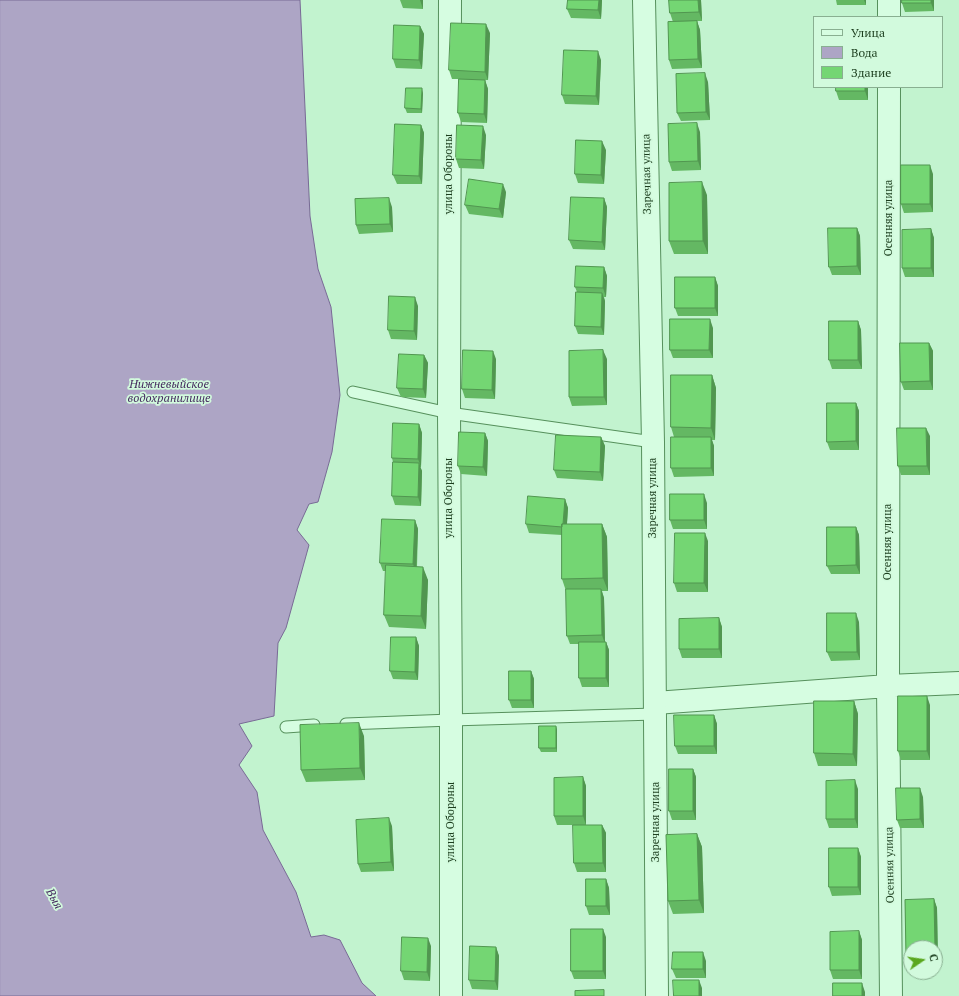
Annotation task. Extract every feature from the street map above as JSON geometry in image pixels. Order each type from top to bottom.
[{"type":"street","name":"улица Обороны","points":[[450,0],[448,413],[451,720],[451,996]]},
{"type":"street","name":"Заречная улица","points":[[644,0],[653,442],[657,996]]},
{"type":"street","points":[[889,0],[889,16]]},
{"type":"street","name":"Осенняя улица","points":[[889,88],[888,686],[891,996]]},
{"type":"street","points":[[655,708],[888,686],[959,683]]},
{"type":"lane","points":[[353,392],[448,413],[653,442]]},
{"type":"lane","points":[[286,727],[451,720],[655,708]]},
{"type":"water","name":"Нижневыйское водохранилище","points":[[0,0],[300,0],[310,216],[318,269],[331,307],[340,395],[332,452],[318,502],[309,504],[297,530],[309,545],[286,628],[278,643],[274,716],[239,724],[252,746],[239,765],[257,792],[263,830],[296,892],[311,937],[324,935],[340,940],[362,983],[376,996],[0,996]]},
{"type":"building","points":[[568,0],[599,0],[598,10],[567,9]]},
{"type":"building","points":[[669,0],[698,0],[699,12],[670,13]]},
{"type":"building","points":[[902,0],[931,0],[931,3],[902,3]]},
{"type":"building","points":[[697,21],[698,59],[669,60],[668,22]]},
{"type":"building","points":[[451,23],[486,24],[485,72],[449,70]]},
{"type":"building","points":[[394,25],[420,26],[419,60],[393,59]]},
{"type":"building","points":[[564,50],[598,51],[596,96],[562,95]]},
{"type":"building","points":[[705,73],[706,112],[677,113],[676,74]]},
{"type":"building","points":[[459,79],[485,80],[484,114],[458,113]]},
{"type":"building","points":[[406,88],[422,88],[421,109],[405,108]]},
{"type":"building","points":[[836,88],[865,88],[865,91],[836,91]]},
{"type":"building","points":[[697,123],[698,161],[669,162],[668,124]]},
{"type":"building","points":[[395,124],[421,125],[419,176],[393,175]]},
{"type":"building","points":[[457,125],[483,126],[481,160],[456,159]]},
{"type":"building","points":[[576,140],[602,141],[601,175],[575,174]]},
{"type":"building","points":[[901,165],[930,165],[930,204],[901,204]]},
{"type":"building","points":[[469,179],[503,184],[499,209],[465,205]]},
{"type":"building","points":[[702,182],[703,241],[669,241],[669,183]]},
{"type":"building","points":[[571,197],[604,198],[602,242],[569,240]]},
{"type":"building","points":[[389,198],[390,224],[356,225],[355,199]]},
{"type":"building","points":[[828,228],[857,228],[857,266],[829,267]]},
{"type":"building","points":[[931,229],[931,268],[902,268],[902,230]]},
{"type":"building","points":[[576,266],[604,267],[603,288],[575,287]]},
{"type":"building","points":[[675,277],[715,277],[715,308],[675,308]]},
{"type":"building","points":[[576,292],[602,293],[601,327],[575,326]]},
{"type":"building","points":[[389,296],[415,297],[414,331],[388,330]]},
{"type":"building","points":[[670,319],[710,319],[709,350],[670,350]]},
{"type":"building","points":[[829,321],[858,321],[858,360],[829,360]]},
{"type":"building","points":[[900,343],[929,343],[930,381],[901,382]]},
{"type":"building","points":[[463,350],[493,351],[492,390],[462,389]]},
{"type":"building","points":[[603,350],[604,397],[569,397],[569,351]]},
{"type":"building","points":[[399,354],[424,355],[423,389],[397,388]]},
{"type":"building","points":[[671,375],[712,375],[711,428],[671,427]]},
{"type":"building","points":[[827,403],[856,403],[856,441],[827,442]]},
{"type":"building","points":[[393,423],[419,424],[418,459],[392,458]]},
{"type":"building","points":[[897,428],[926,428],[927,466],[898,466]]},
{"type":"building","points":[[459,432],[485,433],[483,467],[458,466]]},
{"type":"building","points":[[556,435],[601,437],[600,472],[554,470]]},
{"type":"building","points":[[671,437],[711,437],[711,468],[671,468]]},
{"type":"building","points":[[393,462],[419,463],[418,497],[392,496]]},
{"type":"building","points":[[670,494],[704,494],[704,520],[670,520]]},
{"type":"building","points":[[528,496],[565,499],[562,527],[526,524]]},
{"type":"building","points":[[382,519],[415,520],[413,564],[380,563]]},
{"type":"building","points":[[562,524],[602,524],[603,578],[562,579]]},
{"type":"building","points":[[827,527],[856,527],[856,565],[827,566]]},
{"type":"building","points":[[675,533],[705,533],[704,583],[674,583]]},
{"type":"building","points":[[386,565],[423,567],[421,616],[384,615]]},
{"type":"building","points":[[566,589],[601,589],[602,635],[567,636]]},
{"type":"building","points":[[827,613],[856,613],[857,652],[827,652]]},
{"type":"building","points":[[719,618],[719,649],[679,649],[679,619]]},
{"type":"building","points":[[391,637],[416,637],[415,672],[390,671]]},
{"type":"building","points":[[579,642],[606,642],[606,678],[579,678]]},
{"type":"building","points":[[509,671],[531,671],[531,700],[509,700]]},
{"type":"building","points":[[898,696],[927,696],[927,751],[898,751]]},
{"type":"building","points":[[814,701],[854,701],[853,754],[814,753]]},
{"type":"building","points":[[674,715],[714,715],[714,746],[675,746]]},
{"type":"building","points":[[359,723],[360,768],[301,770],[300,725]]},
{"type":"building","points":[[539,726],[556,726],[556,748],[539,748]]},
{"type":"building","points":[[669,769],[693,769],[693,811],[669,811]]},
{"type":"building","points":[[583,777],[583,816],[554,816],[554,778]]},
{"type":"building","points":[[855,780],[855,819],[826,819],[826,781]]},
{"type":"building","points":[[896,788],[920,788],[920,819],[897,820]]},
{"type":"building","points":[[389,818],[391,862],[358,864],[356,820]]},
{"type":"building","points":[[573,825],[602,825],[603,863],[574,863]]},
{"type":"building","points":[[697,834],[699,900],[668,901],[666,835]]},
{"type":"building","points":[[829,848],[858,848],[858,887],[829,887]]},
{"type":"building","points":[[586,879],[606,879],[606,906],[586,906]]},
{"type":"building","points":[[934,899],[935,940],[906,940],[905,900]]},
{"type":"building","points":[[571,929],[603,929],[603,971],[571,971]]},
{"type":"building","points":[[859,931],[859,970],[830,970],[830,932]]},
{"type":"building","points":[[402,937],[428,938],[427,972],[401,971]]},
{"type":"building","points":[[470,946],[496,947],[495,981],[469,980]]},
{"type":"building","points":[[673,952],[703,952],[703,969],[672,969]]},
{"type":"building","points":[[673,980],[699,980],[699,996],[674,996]]},
{"type":"building","points":[[833,983],[862,983],[862,996],[833,996]]},
{"type":"building","points":[[604,990],[604,996],[575,996],[575,991]]},
{"type":"water label","name":"Выя","points":[[54,899]]}]
